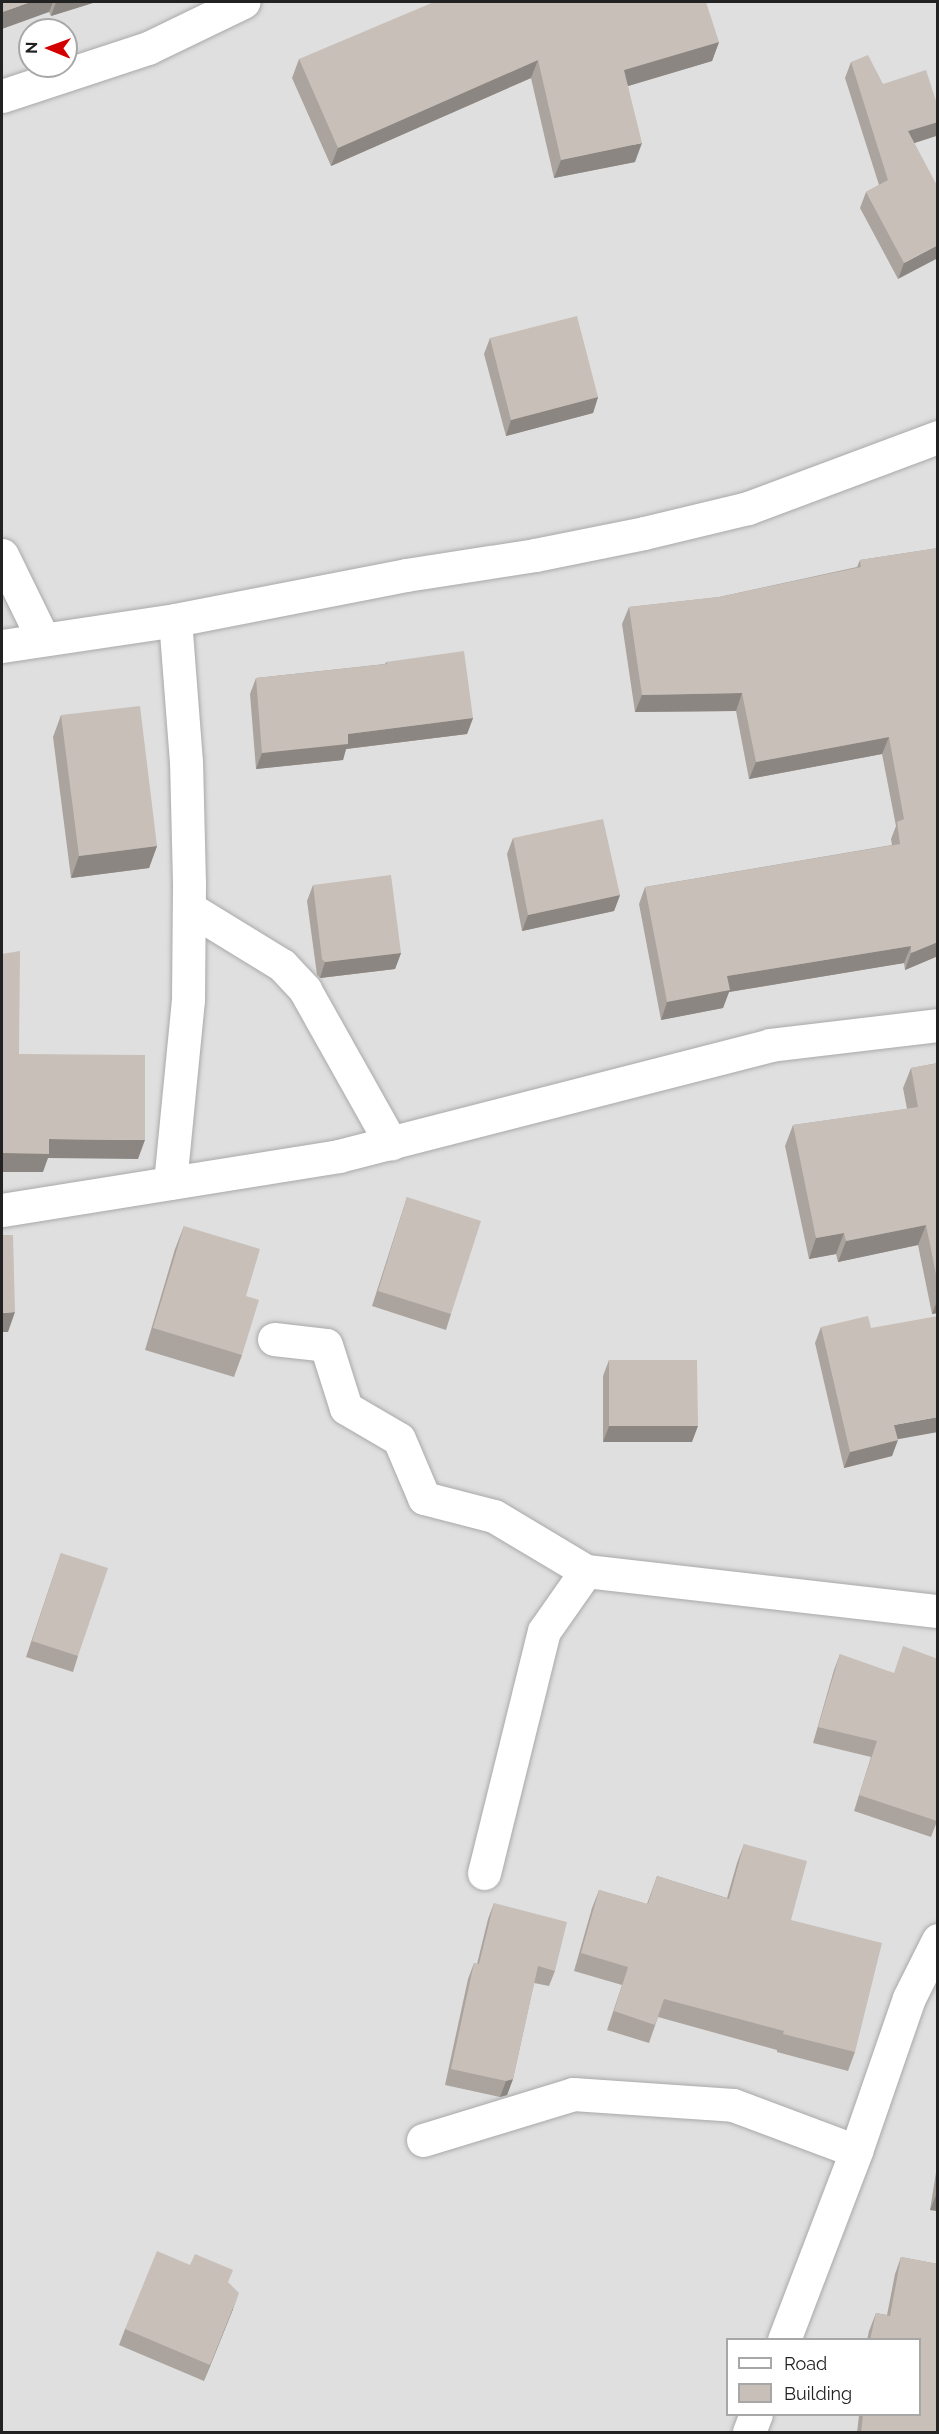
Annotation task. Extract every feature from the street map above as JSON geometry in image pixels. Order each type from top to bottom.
[{"type":"street","points":[[2,96],[148,48],[190,14],[243,2]]},
{"type":"street","points":[[2,646],[175,620],[406,575],[535,555],[713,516],[748,508],[938,437]]},
{"type":"street","points":[[2,555],[43,639]]},
{"type":"street","points":[[170,1183],[188,1000],[189,908],[186,762],[175,620]]},
{"type":"street","points":[[189,908],[282,965],[305,990],[391,1143]]},
{"type":"street","points":[[2,1210],[339,1156],[770,1045],[938,1025]]},
{"type":"street","points":[[274,1339],[326,1345],[346,1408],[399,1439],[424,1498],[494,1516],[585,1571],[938,1611]]},
{"type":"street","points":[[484,1874],[544,1631],[585,1571]]},
{"type":"street","points":[[785,2338],[856,2151],[909,1998],[938,1940]]},
{"type":"street","points":[[423,2140],[573,2094],[733,2105],[856,2151]]},
{"type":"street","points":[[749,2433],[756,2416]]},
{"type":"shaded area","points":[[2,2],[937,2],[937,2432],[2,2432]]},
{"type":"building","points":[[2,2],[31,2],[2,12]]},
{"type":"building","points":[[434,2],[706,2],[719,42],[624,70],[642,143],[561,160],[538,60],[338,148],[299,59]]},
{"type":"building","points":[[868,55],[883,84],[926,70],[938,107],[938,122],[908,131],[938,188],[938,245],[904,263],[866,192],[888,180],[851,62]]},
{"type":"building","points":[[577,316],[598,397],[511,420],[490,338]]},
{"type":"building","points":[[938,548],[938,942],[911,953],[911,946],[727,976],[730,990],[667,1002],[645,887],[900,844],[897,822],[904,819],[889,737],[756,762],[742,693],[642,695],[629,607],[719,597],[861,567],[860,560]]},
{"type":"building","points":[[464,651],[473,718],[348,734],[348,744],[262,753],[256,678],[387,664],[386,662]]},
{"type":"building","points":[[140,706],[157,846],[79,856],[61,715]]},
{"type":"building","points":[[603,819],[620,895],[528,915],[513,838]]},
{"type":"building","points":[[391,875],[401,953],[325,962],[322,959],[313,885]]},
{"type":"building","points":[[20,951],[19,1054],[145,1055],[145,1140],[49,1139],[49,1154],[2,1153],[2,954]]},
{"type":"building","points":[[938,1063],[938,1284],[926,1225],[846,1241],[844,1233],[816,1238],[793,1125],[918,1107],[911,1068]]},
{"type":"building","points":[[407,1197],[481,1221],[451,1314],[378,1291]]},
{"type":"building","points":[[184,1226],[260,1249],[246,1296],[259,1300],[242,1355],[153,1328]]},
{"type":"building","points":[[2,1235],[13,1235],[15,1312],[2,1313]]},
{"type":"building","points":[[868,1316],[871,1328],[938,1316],[938,1417],[894,1425],[898,1440],[850,1452],[821,1327]]},
{"type":"building","points":[[609,1360],[697,1360],[698,1426],[609,1426]]},
{"type":"building","points":[[61,1553],[108,1568],[78,1656],[32,1641]]},
{"type":"building","points":[[903,1646],[938,1659],[937,1821],[859,1795],[877,1741],[818,1727],[840,1654],[894,1673]]},
{"type":"building","points":[[744,1844],[807,1861],[791,1920],[882,1943],[855,2052],[783,2034],[784,2031],[664,1999],[655,2025],[614,2011],[628,1967],[581,1953],[599,1890],[648,1904],[657,1876],[729,1899]]},
{"type":"building","points":[[494,1903],[567,1922],[555,1971],[538,1966],[513,2079],[506,2081],[451,2069],[474,1963],[479,1964]]},
{"type":"building","points":[[157,2251],[190,2265],[195,2254],[233,2270],[228,2282],[239,2293],[210,2365],[125,2329]]},
{"type":"building","points":[[901,2257],[938,2264],[938,2433],[861,2433],[863,2416],[921,2416],[921,2338],[870,2338],[876,2313],[890,2316]]}]
